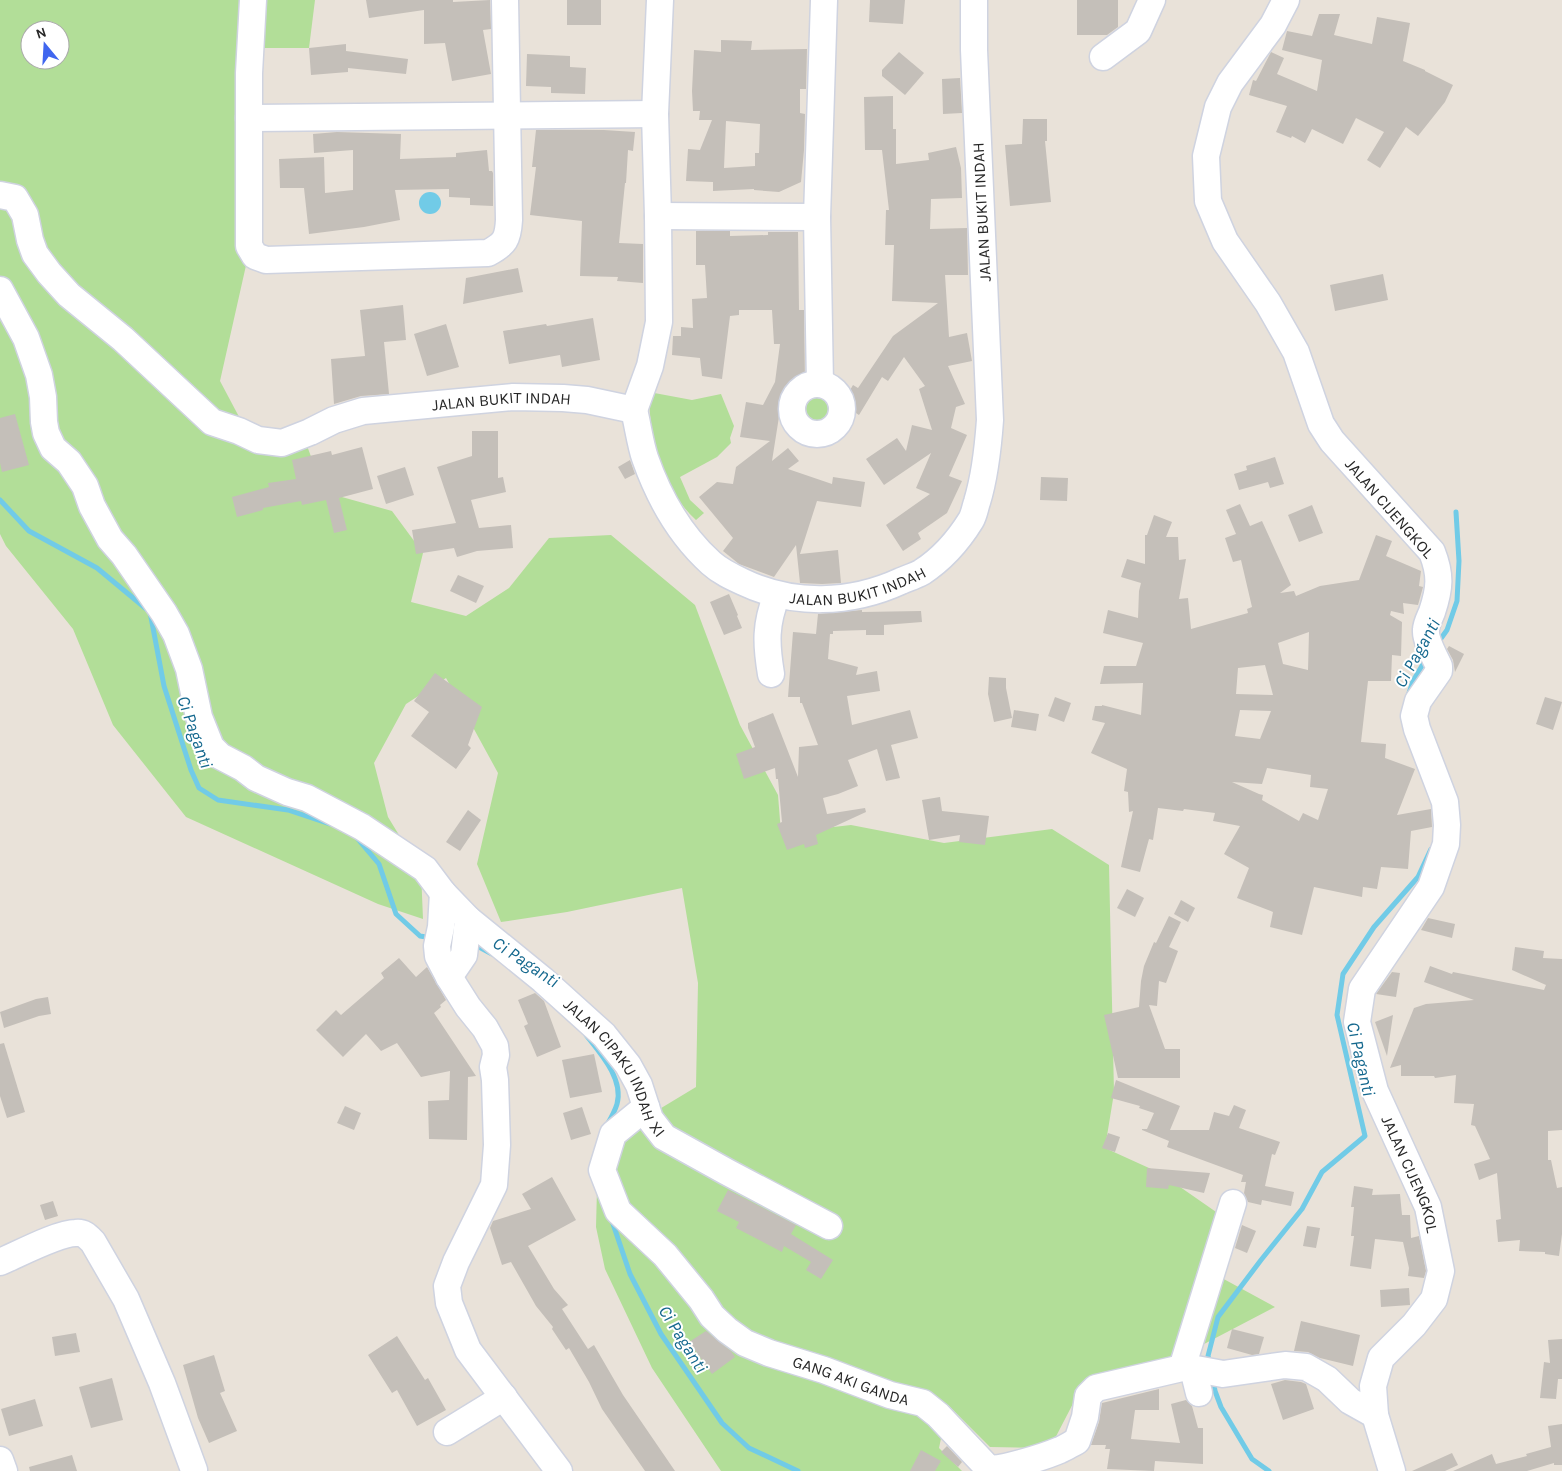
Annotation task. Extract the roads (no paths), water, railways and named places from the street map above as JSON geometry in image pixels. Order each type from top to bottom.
[{"type":"street","points":[[253,0],[249,74],[250,246],[255,256],[266,260],[488,253],[501,246],[508,235],[509,220],[505,0]]},
{"type":"street","points":[[634,410],[650,366],[659,322],[655,114],[660,0]]},
{"type":"street","points":[[820,384],[818,217],[824,0]]},
{"type":"street","name":"JALAN BUKIT INDAH","points":[[0,195],[15,198],[25,215],[35,254],[70,295],[123,340],[212,422],[258,440],[282,443],[334,420],[363,411],[513,397],[579,399],[634,410],[645,457],[664,503],[680,529],[711,563],[726,574],[748,585],[777,596],[812,600],[856,596],[887,588],[921,572],[943,555],[960,538],[972,518],[981,489],[990,420],[974,50],[974,0]]},
{"type":"street","points":[[1103,57],[1138,31],[1152,0]]},
{"type":"street","name":"JALAN CIJENGKOL","points":[[1286,0],[1273,26],[1230,83],[1218,106],[1206,156],[1208,202],[1225,240],[1268,302],[1296,352],[1327,433],[1332,441],[1432,552],[1438,566],[1440,581],[1438,596],[1426,630],[1439,670],[1418,701],[1414,716],[1416,729],[1445,802],[1446,844],[1431,887],[1362,989],[1357,1022],[1375,1091],[1428,1207],[1441,1271],[1434,1299],[1414,1325],[1381,1358],[1373,1386],[1374,1414],[1392,1471]]},
{"type":"street","points":[[249,118],[655,114]]},
{"type":"street","points":[[658,216],[818,217]]},
{"type":"street","name":"JALAN CIPAKU INDAH XI","points":[[0,290],[26,338],[39,375],[46,433],[53,448],[69,462],[85,486],[92,506],[110,539],[124,555],[176,634],[190,669],[199,717],[212,747],[225,759],[243,768],[256,778],[287,792],[307,798],[362,827],[425,869],[467,927],[543,980],[604,1035],[628,1065],[639,1086],[650,1119],[664,1137],[829,1226]]},
{"type":"street","points":[[771,674],[766,647],[770,613],[777,596]]},
{"type":"street","points":[[443,893],[441,927],[437,946],[449,965],[468,1007],[485,1028],[495,1046],[496,1055],[493,1067],[497,1145],[494,1185],[456,1262],[447,1286],[449,1303],[468,1350],[558,1471]]},
{"type":"street","points":[[449,965],[464,955],[467,927]]},
{"type":"street","name":"GANG AKI GANDA","points":[[646,1107],[613,1134],[602,1170],[618,1211],[666,1254],[712,1316],[745,1343],[769,1353],[824,1370],[890,1395],[923,1403],[938,1415],[988,1468],[995,1470],[1013,1465],[1059,1450],[1077,1441],[1085,1417],[1088,1396],[1096,1388],[1197,1374],[1223,1374],[1285,1365],[1306,1367],[1327,1379],[1350,1401],[1374,1414]]},
{"type":"street","points":[[1197,1374],[1233,1203]]},
{"type":"street","points":[[0,1262],[61,1236],[78,1232],[86,1235],[126,1299],[162,1383],[194,1471]]},
{"type":"street","points":[[447,1432],[504,1397]]},
{"type":"street","points":[[0,1460],[4,1471]]},
{"type":"street","points":[[173,1471],[185,1468],[194,1471]]},
{"type":"water","points":[[430,192],[438,195],[441,203],[438,211],[430,214],[422,211],[419,203],[422,195]]},
{"type":"waterway","name":"Ci Paganti","points":[[0,500],[29,531],[97,568],[150,612],[164,686],[191,770],[199,788],[218,800],[288,810],[330,824]]},
{"type":"waterway","name":"Ci Paganti","points":[[1437,644],[1447,630],[1457,601],[1459,561],[1456,512]]},
{"type":"waterway","name":"Ci Paganti","points":[[1408,696],[1413,681],[1426,659]]},
{"type":"waterway","name":"Ci Paganti","points":[[357,838],[379,864],[396,914],[420,936],[432,938]]},
{"type":"waterway","name":"Ci Paganti","points":[[1210,1363],[1208,1356],[1218,1317],[1302,1209],[1322,1172],[1365,1136],[1337,1015],[1343,974],[1374,927],[1418,877],[1431,849]]},
{"type":"waterway","name":"Ci Paganti","points":[[472,946],[479,947],[492,954]]},
{"type":"waterway","name":"Ci Paganti","points":[[586,1035],[609,1067],[617,1085],[617,1104],[607,1125]]},
{"type":"waterway","name":"Ci Paganti","points":[[611,1218],[630,1274],[661,1334],[722,1423],[749,1448],[798,1471]]},
{"type":"waterway","name":"Ci Paganti","points":[[1213,1379],[1221,1407],[1252,1459],[1269,1471]]}]
